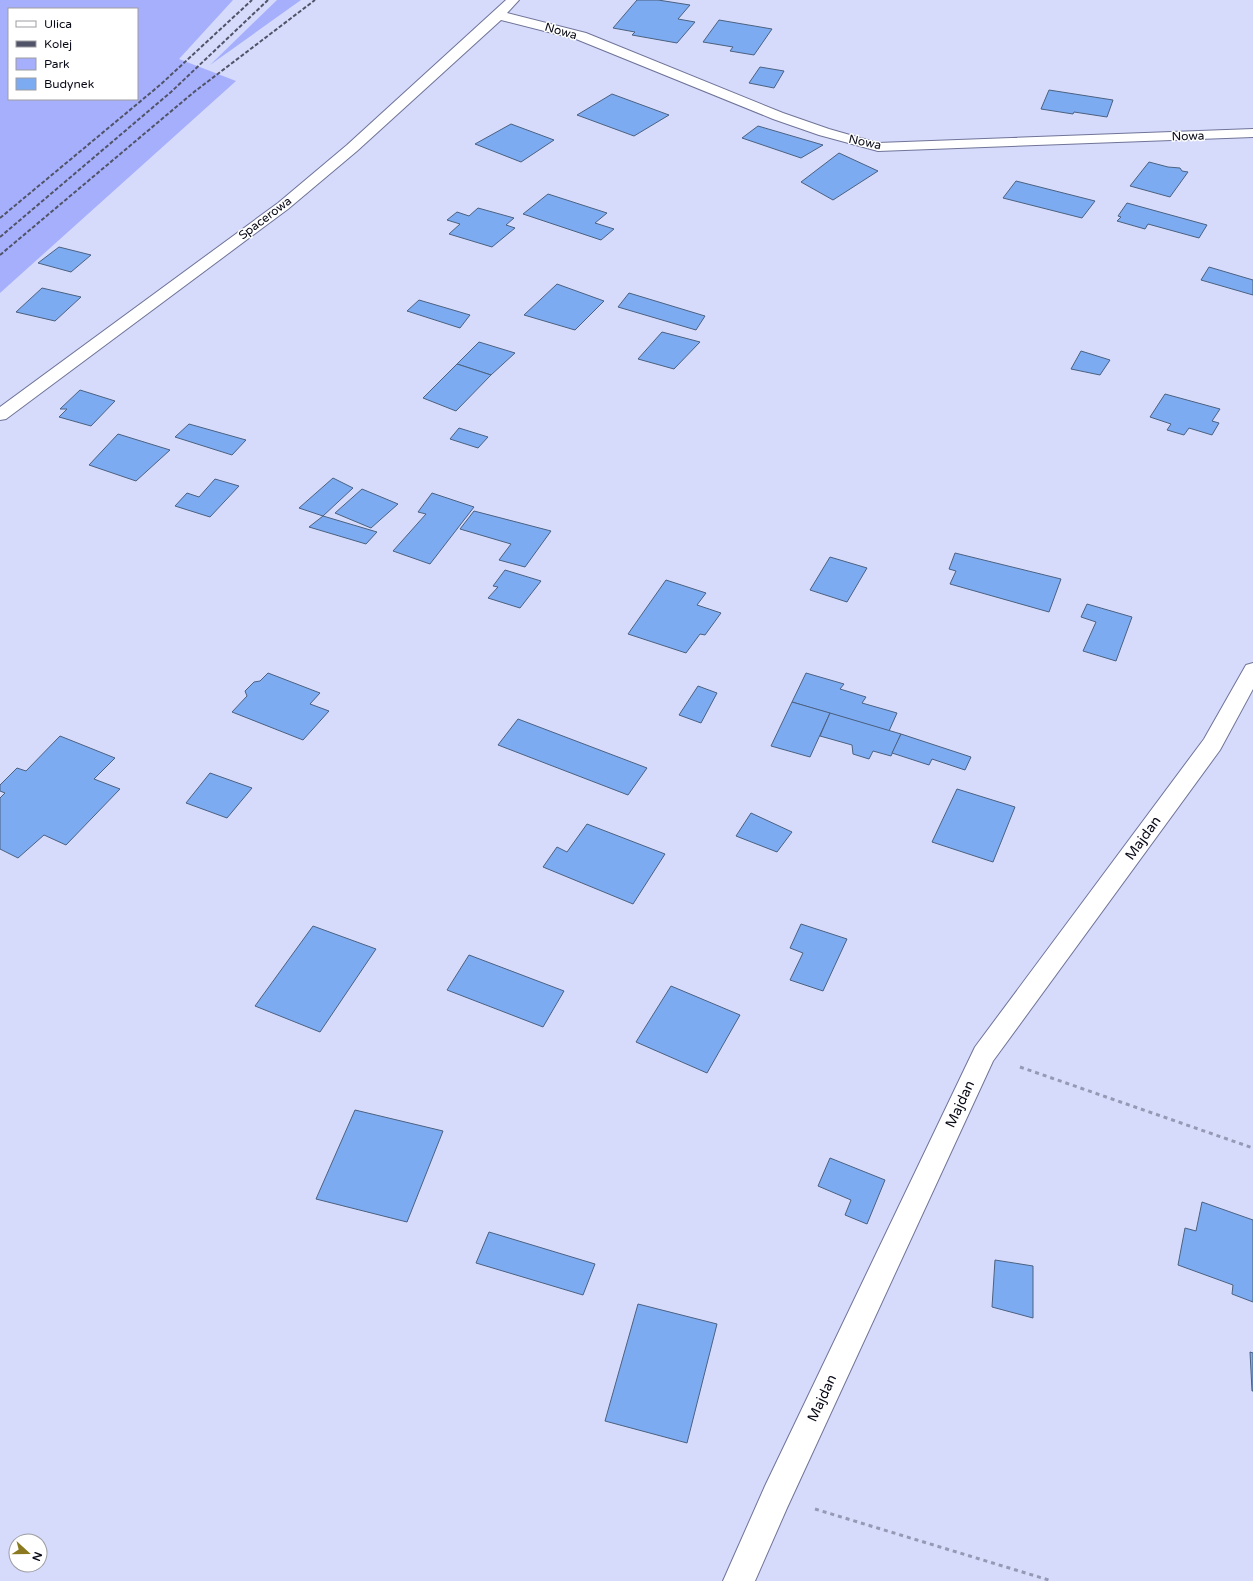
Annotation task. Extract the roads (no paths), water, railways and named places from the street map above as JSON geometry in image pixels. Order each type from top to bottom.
[{"type":"street","name":"Spacerowa","points":[[0,415],[283,206],[352,148],[513,0]]},
{"type":"street","name":"Nowa","points":[[498,15],[528,21],[581,36],[778,116],[824,132],[878,147],[1253,133]]},
{"type":"street","name":"Majdan","points":[[739,1581],[776,1497],[984,1054],[1212,744],[1253,670]]},
{"type":"railway","points":[[0,218],[160,85],[252,0]]},
{"type":"railway","points":[[0,237],[171,92],[268,0]]},
{"type":"railway","points":[[0,255],[194,92],[315,0]]}]
